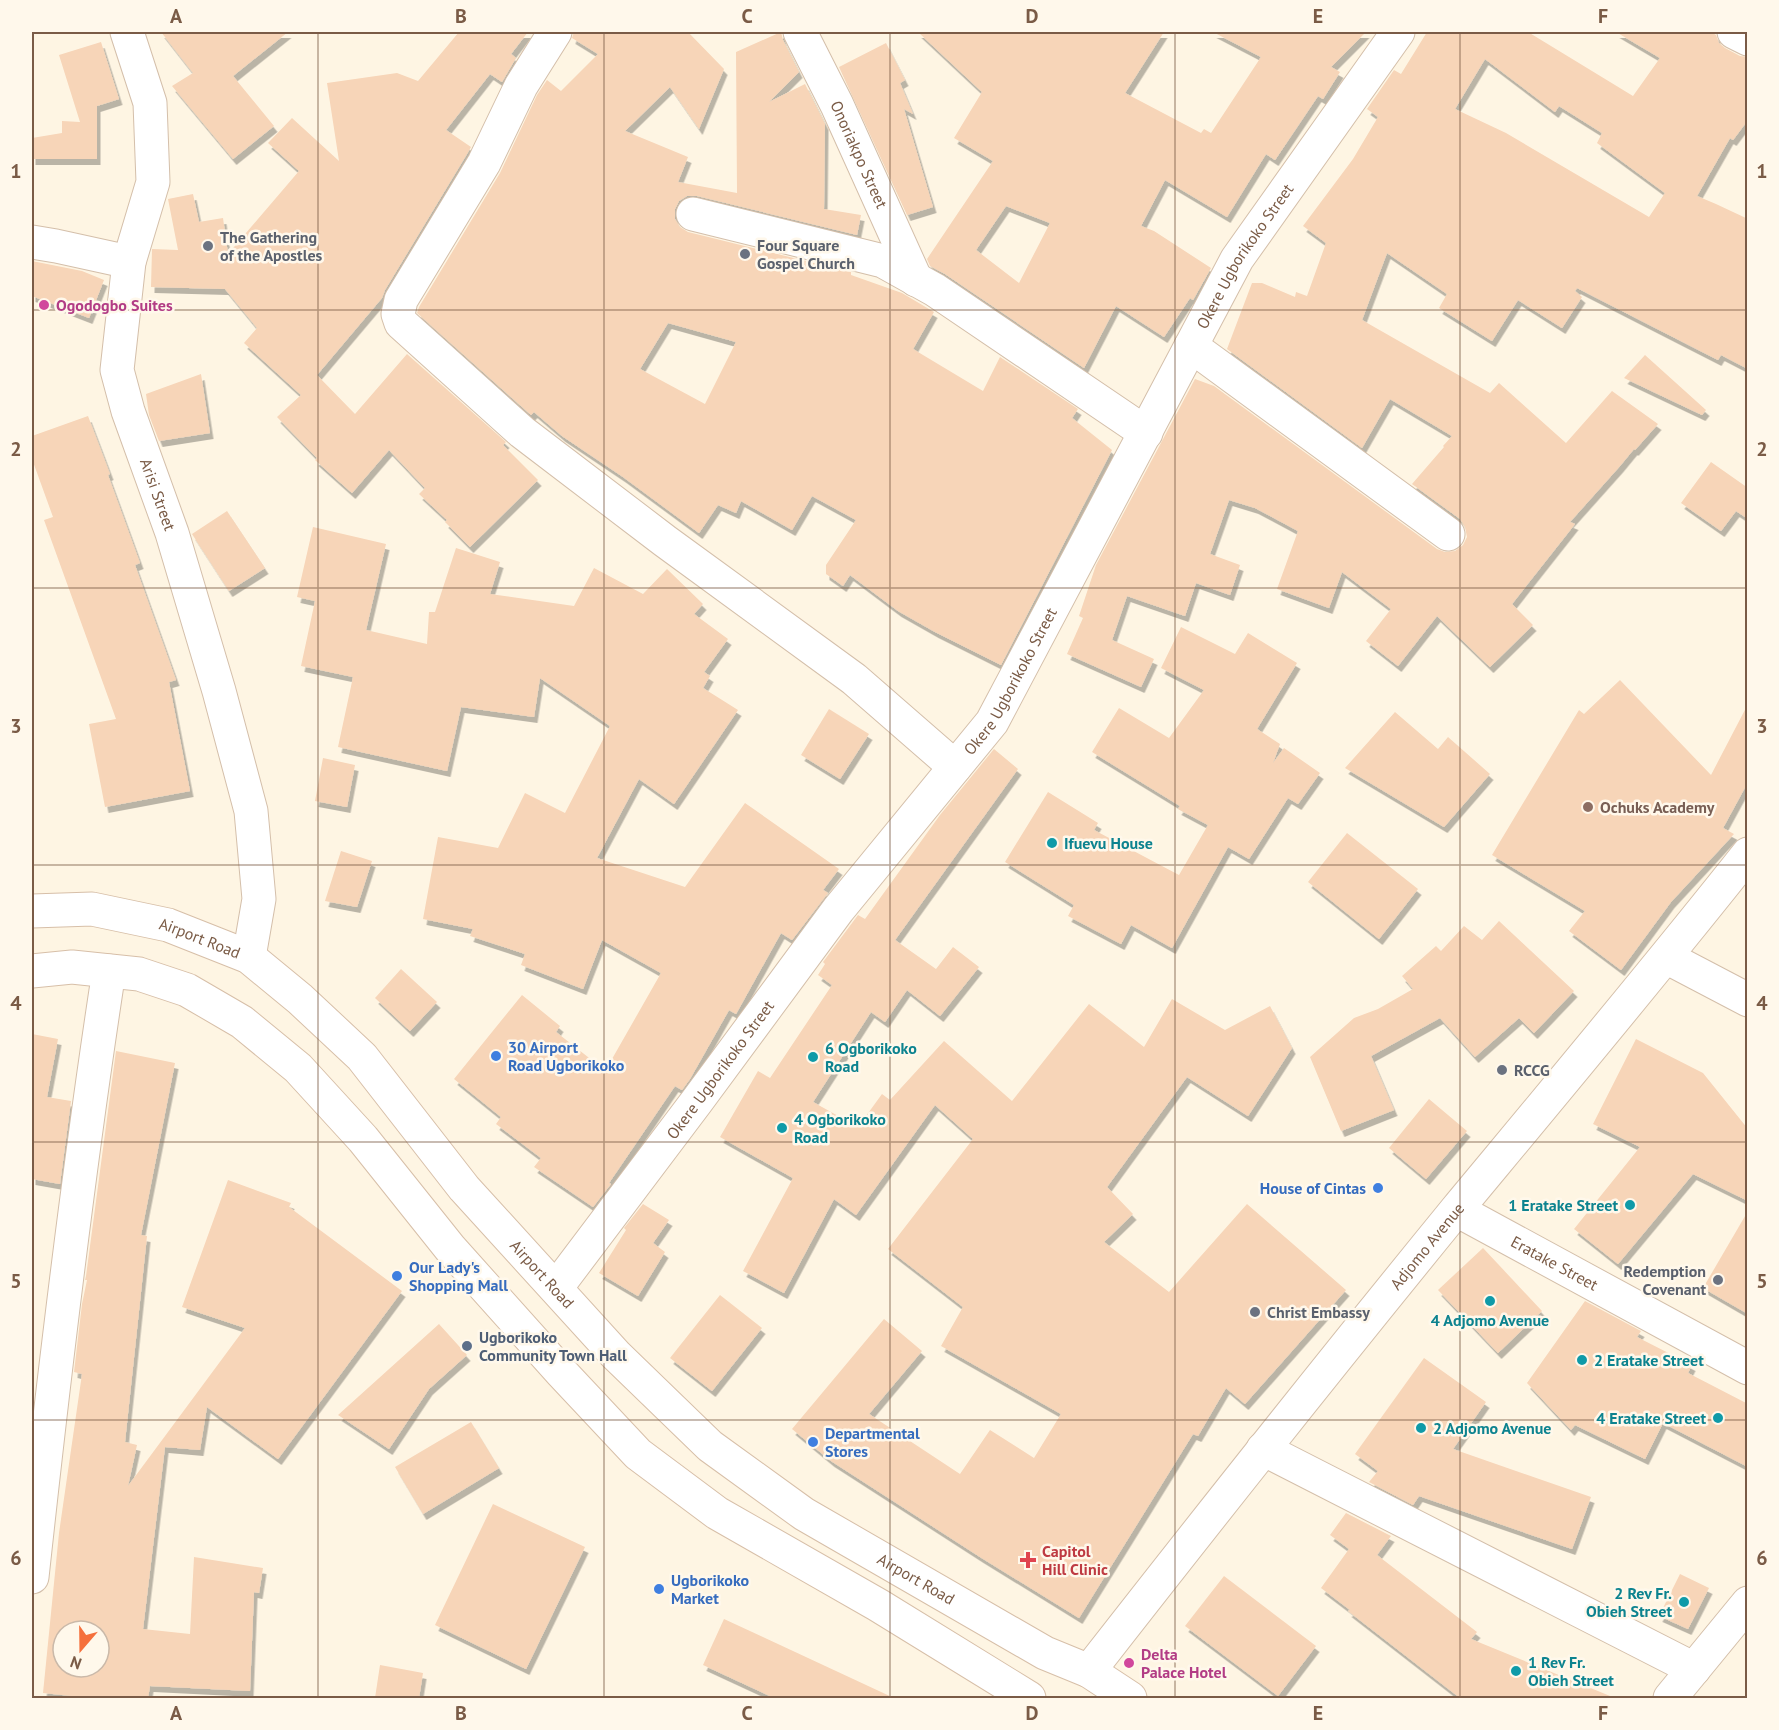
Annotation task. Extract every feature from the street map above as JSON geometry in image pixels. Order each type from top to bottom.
[{"type":"street","name":"Arisi Street","points":[[127,32],[150,103],[153,182],[129,262],[117,370],[128,411],[172,533],[219,691],[251,812],[260,899],[249,957]]},
{"type":"street","points":[[555,32],[521,86],[484,164],[401,300],[398,314],[401,323],[522,432],[665,541],[854,679],[955,767]]},
{"type":"street","name":"Onoriakpo Street","points":[[800,32],[837,105],[916,280]]},
{"type":"street","name":"Okere Ugborikoko Street","points":[[556,1288],[698,1101],[838,910],[992,722],[1237,259],[1398,32]]},
{"type":"street","points":[[1734,32],[1748,39]]},
{"type":"street","points":[[693,214],[883,261],[935,290],[1146,433]]},
{"type":"street","points":[[32,242],[129,262]]},
{"type":"street","points":[[1191,346],[1448,534]]},
{"type":"street","name":"Adjomo Avenue","points":[[1089,1671],[1263,1449],[1748,854]]},
{"type":"street","name":"Airport Road","points":[[32,911],[92,909],[168,925],[249,957],[300,999],[362,1057],[464,1188],[616,1355],[710,1446],[804,1514],[1045,1653],[1089,1671],[1130,1698]]},
{"type":"street","points":[[1666,957],[1748,1000]]},
{"type":"street","points":[[32,971],[72,967],[139,974],[187,990],[242,1022],[298,1068],[363,1138],[450,1248],[638,1454],[717,1513],[878,1605],[1029,1698]]},
{"type":"street","points":[[32,1577],[66,1273],[86,1119],[109,971]]},
{"type":"street","name":"Eratake Street","points":[[1456,1210],[1748,1368]]},
{"type":"street","points":[[1263,1449],[1694,1669]]},
{"type":"street","points":[[1670,1698],[1748,1603]]},
{"type":"building","points":[[161,32],[288,32],[233,76],[274,126],[233,159],[172,86],[193,73]]},
{"type":"building","points":[[459,32],[528,32],[511,54],[516,58],[502,82],[490,74],[446,130],[471,147],[382,298],[317,375],[355,414],[407,354],[506,442],[503,445],[538,480],[470,547],[445,522],[447,520],[419,494],[425,488],[389,450],[352,493],[315,460],[317,458],[277,417],[301,395],[244,343],[257,328],[225,289],[151,287],[152,249],[178,250],[168,199],[193,194],[199,222],[223,218],[228,254],[299,171],[268,143],[292,118],[339,161],[327,83],[397,73],[418,81]]},
{"type":"building","points":[[574,32],[688,32],[724,69],[699,129],[670,87],[625,131],[688,157],[678,182],[737,193],[736,52],[781,32],[799,72],[769,102],[805,84],[825,124],[824,209],[861,215],[857,235],[697,196],[687,196],[679,201],[675,209],[675,219],[680,227],[688,232],[851,272],[851,275],[902,293],[934,312],[913,349],[983,391],[1000,357],[1078,409],[1072,418],[1112,450],[1001,665],[898,611],[850,575],[843,586],[826,574],[826,565],[856,520],[812,496],[792,530],[741,501],[736,513],[718,505],[699,533],[562,436],[534,412],[531,415],[417,313],[500,173],[537,95],[547,80],[561,91],[598,54],[572,38]],"holes":[[[668,323],[736,342],[705,404],[640,369]]]},
{"type":"building","points":[[918,32],[1164,32],[1125,93],[1201,133],[1204,129],[1211,133],[1261,57],[1213,32],[1366,32],[1331,67],[1340,72],[1323,99],[1318,96],[1275,160],[1266,154],[1227,217],[1165,180],[1141,226],[1154,231],[1211,268],[1193,300],[1190,298],[1164,337],[1116,306],[1084,368],[930,266],[927,259],[993,161],[954,138],[982,92]],"holes":[[[1006,206],[1050,223],[1019,283],[976,250]]]},
{"type":"building","points":[[1427,32],[1528,32],[1633,96],[1660,58],[1616,32],[1711,32],[1725,48],[1740,56],[1748,57],[1748,120],[1733,140],[1730,138],[1697,196],[1748,219],[1748,369],[1721,355],[1718,360],[1577,288],[1575,291],[1582,297],[1562,328],[1518,300],[1492,341],[1439,308],[1447,294],[1387,253],[1362,320],[1490,393],[1499,383],[1566,443],[1612,391],[1658,424],[1570,522],[1575,524],[1512,604],[1533,625],[1490,667],[1437,616],[1398,666],[1366,641],[1391,609],[1342,572],[1329,608],[1277,589],[1298,531],[1255,508],[1229,500],[1210,554],[1240,565],[1230,595],[1196,583],[1185,616],[1127,596],[1112,640],[1154,659],[1141,687],[1067,654],[1083,618],[1079,616],[1096,565],[1195,379],[1214,386],[1437,549],[1445,552],[1455,551],[1463,545],[1467,537],[1460,519],[1412,484],[1452,436],[1390,399],[1362,448],[1227,349],[1252,283],[1262,283],[1295,297],[1296,292],[1307,296],[1326,243],[1303,226],[1353,159],[1378,117],[1367,109],[1394,70],[1401,74]],"holes":[[[1485,59],[1555,112],[1559,106],[1602,133],[1597,143],[1665,193],[1649,217],[1506,133],[1455,109]]]},
{"type":"building","points":[[101,42],[119,99],[97,106],[97,159],[32,159],[32,138],[62,133],[62,121],[80,122],[59,55]]},
{"type":"building","points":[[886,43],[905,80],[900,83],[913,114],[904,109],[933,207],[907,215],[839,67]]},
{"type":"building","points":[[32,261],[82,271],[104,280],[89,318],[32,296]]},
{"type":"building","points":[[1645,355],[1706,410],[1702,415],[1624,378]]},
{"type":"building","points":[[201,374],[210,433],[159,441],[149,415],[146,394]]},
{"type":"building","points":[[88,416],[140,563],[135,565],[176,680],[169,682],[190,791],[105,807],[89,724],[116,719],[44,520],[53,517],[32,459],[32,436]]},
{"type":"building","points":[[1711,462],[1748,488],[1748,519],[1736,511],[1721,531],[1681,503]]},
{"type":"building","points":[[227,511],[265,568],[229,591],[192,534]]},
{"type":"building","points":[[313,527],[386,544],[366,630],[427,644],[429,612],[435,612],[456,548],[500,562],[490,594],[574,606],[594,568],[643,594],[667,569],[703,604],[694,614],[728,639],[704,672],[710,676],[703,688],[738,710],[674,804],[639,779],[597,858],[685,887],[745,803],[839,869],[823,890],[828,893],[792,940],[781,933],[736,1014],[729,1010],[690,1079],[682,1090],[675,1086],[609,1183],[611,1184],[593,1207],[534,1167],[541,1158],[496,1124],[501,1117],[454,1079],[522,995],[560,1026],[556,1032],[602,1068],[604,1064],[608,1066],[661,973],[602,940],[583,989],[521,965],[525,954],[470,936],[473,929],[423,919],[438,837],[498,848],[525,793],[565,813],[610,726],[540,678],[534,717],[461,707],[447,771],[338,747],[353,677],[301,666],[315,601],[297,597]]},
{"type":"building","points":[[1181,627],[1235,654],[1248,633],[1297,663],[1257,729],[1280,744],[1273,763],[1284,748],[1320,773],[1298,804],[1288,798],[1249,859],[1228,847],[1172,948],[1131,925],[1121,944],[1068,916],[1074,905],[1005,862],[1048,792],[1098,823],[1094,830],[1179,875],[1208,825],[1178,809],[1180,806],[1092,752],[1119,708],[1169,738],[1204,690],[1161,668]]},
{"type":"building","points":[[1620,680],[1711,775],[1748,704],[1748,782],[1723,828],[1734,834],[1671,902],[1621,970],[1569,931],[1585,911],[1492,855],[1579,710],[1584,714]]},
{"type":"building","points":[[829,709],[869,734],[840,779],[801,755]]},
{"type":"building","points":[[1395,712],[1438,749],[1448,737],[1490,774],[1444,827],[1345,768]]},
{"type":"building","points":[[994,749],[1018,769],[895,940],[936,969],[953,947],[979,967],[940,1016],[907,990],[885,1022],[871,1012],[813,1102],[858,1127],[882,1094],[890,1100],[944,1041],[1012,1101],[1089,1004],[1144,1047],[1172,999],[1225,1030],[1270,1006],[1292,1048],[1248,1116],[1187,1077],[1107,1187],[1133,1214],[1104,1242],[1169,1292],[1247,1204],[1346,1290],[1245,1404],[1226,1388],[1198,1436],[1193,1434],[1079,1618],[831,1461],[792,1429],[884,1319],[922,1351],[869,1414],[960,1474],[990,1430],[1034,1458],[1061,1414],[941,1346],[963,1307],[888,1249],[973,1139],[935,1105],[856,1215],[834,1199],[784,1293],[743,1271],[793,1178],[720,1137],[758,1071],[770,1078],[832,985],[818,975],[825,964],[823,962],[858,915],[865,919],[940,815]]},
{"type":"building","points":[[323,758],[355,765],[347,807],[315,801]]},
{"type":"building","points":[[1347,833],[1418,889],[1379,939],[1308,882]]},
{"type":"building","points":[[341,851],[372,861],[357,907],[325,901]]},
{"type":"building","points":[[1499,921],[1574,991],[1534,1033],[1519,1018],[1475,1057],[1440,1018],[1371,1056],[1394,1110],[1341,1131],[1310,1057],[1354,1018],[1378,1009],[1413,989],[1402,976],[1436,946],[1441,951],[1464,926],[1482,940]]},
{"type":"building","points":[[401,969],[437,1002],[410,1031],[375,998]]},
{"type":"building","points":[[32,1034],[58,1039],[47,1097],[71,1101],[60,1184],[32,1179]]},
{"type":"building","points":[[1636,1039],[1703,1073],[1748,1129],[1748,1201],[1693,1174],[1618,1264],[1574,1229],[1640,1147],[1593,1124]]},
{"type":"building","points":[[116,1051],[175,1063],[141,1235],[147,1236],[125,1442],[137,1445],[128,1486],[245,1328],[182,1307],[228,1180],[291,1203],[289,1207],[402,1291],[278,1459],[207,1407],[200,1450],[165,1447],[143,1629],[190,1634],[194,1557],[263,1568],[259,1593],[254,1592],[250,1691],[150,1686],[148,1698],[91,1698],[43,1693],[59,1533],[82,1374],[74,1372],[87,1280],[85,1280]]},
{"type":"building","points":[[1429,1099],[1467,1131],[1426,1179],[1389,1148]]},
{"type":"building","points":[[643,1204],[669,1220],[653,1243],[665,1252],[638,1296],[599,1273],[626,1230],[624,1228]]},
{"type":"building","points":[[1748,1211],[1748,1314],[1703,1288]]},
{"type":"building","name":"4 Adjomo Avenue","points":[[1483,1248],[1542,1311],[1498,1353],[1438,1290]]},
{"type":"building","points":[[720,1295],[762,1328],[712,1391],[670,1358]]},
{"type":"building","points":[[1585,1301],[1641,1331],[1637,1337],[1692,1365],[1688,1373],[1748,1404],[1748,1467],[1663,1423],[1645,1459],[1575,1425],[1571,1430],[1527,1383]]},
{"type":"building","points":[[439,1324],[467,1355],[429,1389],[389,1449],[338,1415]]},
{"type":"building","points":[[1424,1358],[1486,1402],[1453,1449],[1591,1497],[1572,1549],[1419,1496],[1413,1505],[1369,1482],[1378,1471],[1355,1454]]},
{"type":"building","points":[[471,1422],[499,1468],[423,1514],[395,1467]]},
{"type":"building","points":[[493,1504],[585,1547],[526,1669],[435,1625]]},
{"type":"building","points":[[1346,1513],[1391,1536],[1377,1555],[1477,1632],[1471,1639],[1615,1698],[1460,1698],[1321,1588],[1349,1549],[1330,1535]]},
{"type":"building","name":"2 Rev Fr. Obieh Street","points":[[1680,1574],[1709,1588],[1688,1629],[1659,1616]]},
{"type":"building","points":[[1224,1576],[1316,1646],[1278,1696],[1185,1626]]},
{"type":"building","points":[[724,1619],[894,1698],[774,1698],[703,1665]]},
{"type":"building","points":[[380,1665],[423,1673],[419,1698],[375,1698]]},
{"type":"place","name":"The Gathering of the Apostles","points":[[208,246]]},
{"type":"place","name":"Four Square Gospel Church","points":[[745,254]]},
{"type":"place","name":"Ogodogbo Suites","points":[[44,305]]},
{"type":"place","name":"Ochuks Academy","points":[[1588,807]]},
{"type":"place","name":"Ifuevu House","points":[[1052,843]]},
{"type":"place","name":"30 Airport Road Ugborikoko","points":[[496,1056]]},
{"type":"place","name":"6 Ogborikoko Road","points":[[813,1057]]},
{"type":"place","name":"RCCG","points":[[1502,1070]]},
{"type":"place","name":"4 Ogborikoko Road","points":[[782,1128]]},
{"type":"place","name":"House of Cintas","points":[[1378,1188]]},
{"type":"place","name":"1 Eratake Street","points":[[1630,1205]]},
{"type":"place","name":"Our Lady's Shopping Mall","points":[[397,1276]]},
{"type":"place","name":"Redemption Covenant","points":[[1718,1280]]},
{"type":"place","name":"4 Adjomo Avenue","points":[[1490,1301]]},
{"type":"place","name":"Christ Embassy","points":[[1255,1312]]},
{"type":"place","name":"Ugborikoko Community Town Hall","points":[[467,1346]]},
{"type":"place","name":"2 Eratake Street","points":[[1582,1360]]},
{"type":"place","name":"4 Eratake Street","points":[[1718,1418]]},
{"type":"place","name":"2 Adjomo Avenue","points":[[1421,1428]]},
{"type":"place","name":"Departmental Stores","points":[[813,1442]]},
{"type":"place","name":"Capitol Hill Clinic","points":[[1028,1560]]},
{"type":"place","name":"Ugborikoko Market","points":[[659,1589]]},
{"type":"place","name":"2 Rev Fr. Obieh Street","points":[[1684,1602]]},
{"type":"place","name":"Delta Palace Hotel","points":[[1129,1663]]},
{"type":"place","name":"1 Rev Fr. Obieh Street","points":[[1516,1671]]}]
